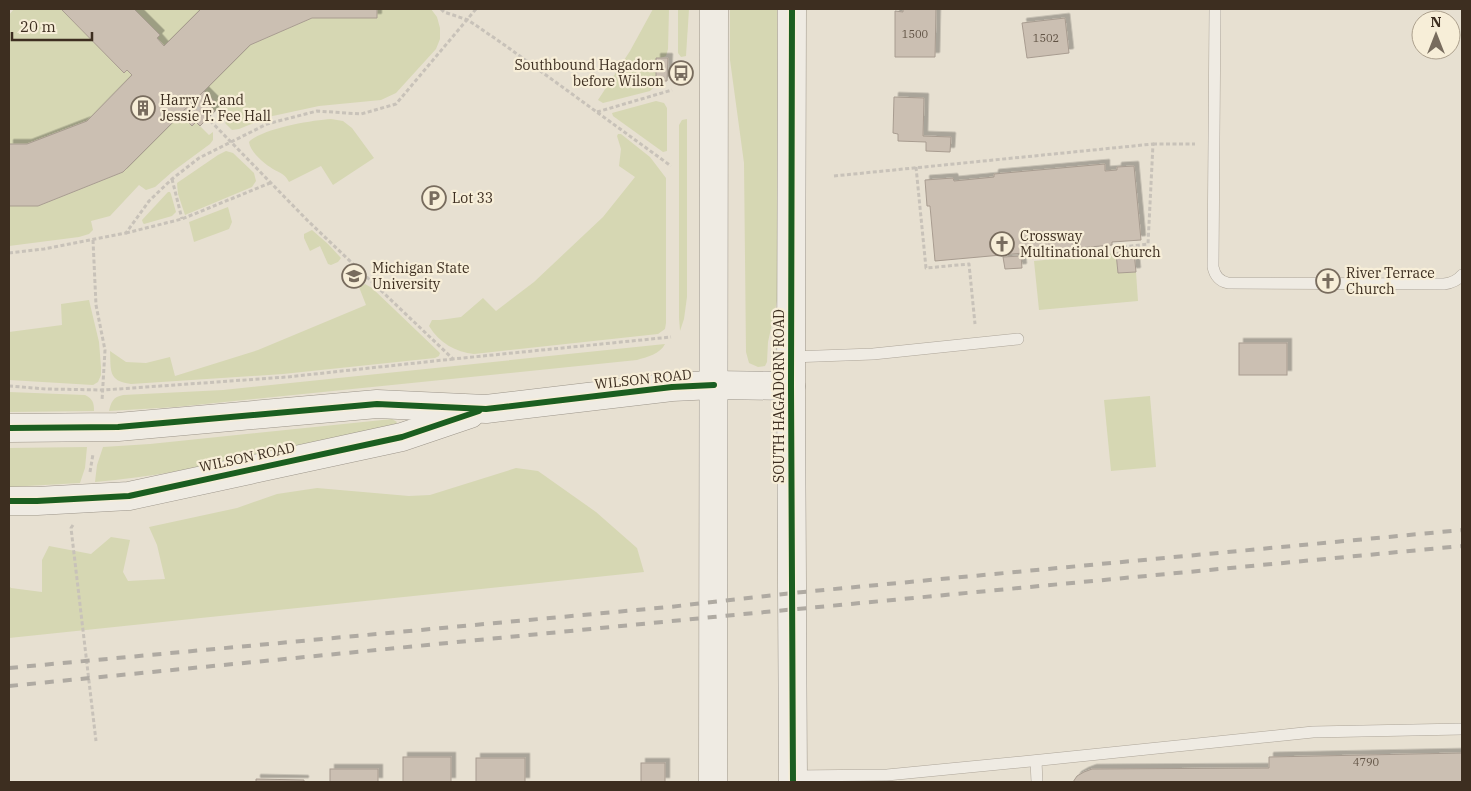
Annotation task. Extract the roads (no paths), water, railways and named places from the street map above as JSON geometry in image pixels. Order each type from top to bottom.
[{"type":"street","points":[[713,782],[714,9]]},
{"type":"street","name":"SOUTH HAGADORN ROAD","points":[[792,9],[793,779]]},
{"type":"street","name":"WILSON ROAD","points":[[9,428],[118,427],[377,404],[486,409],[672,387],[714,385],[791,386]]},
{"type":"street","name":"WILSON ROAD","points":[[9,502],[129,496],[402,437],[486,409]]},
{"type":"lane","points":[[1215,9],[1213,267],[1217,277],[1228,283],[1444,284],[1452,283],[1462,275]]},
{"type":"lane","points":[[791,357],[873,354],[1018,339]]},
{"type":"lane","points":[[793,779],[887,779],[1036,761],[1312,732],[1462,729]]},
{"type":"lane","points":[[1036,761],[1037,782]]},
{"type":"railway","points":[[9,668],[669,607],[792,593],[1462,530]]},
{"type":"railway","points":[[9,686],[1462,546]]},
{"type":"place","name":"Southbound Hagadorn before Wilson","points":[[681,73]]},
{"type":"place","name":"Harry A. and Jessie T. Fee Hall","points":[[143,108]]},
{"type":"place","name":"Lot 33","points":[[434,198]]},
{"type":"place","name":"Crossway Multinational Church","points":[[1002,244]]},
{"type":"place","name":"Michigan State University","points":[[354,276]]},
{"type":"place","name":"River Terrace Church","points":[[1328,281]]}]
